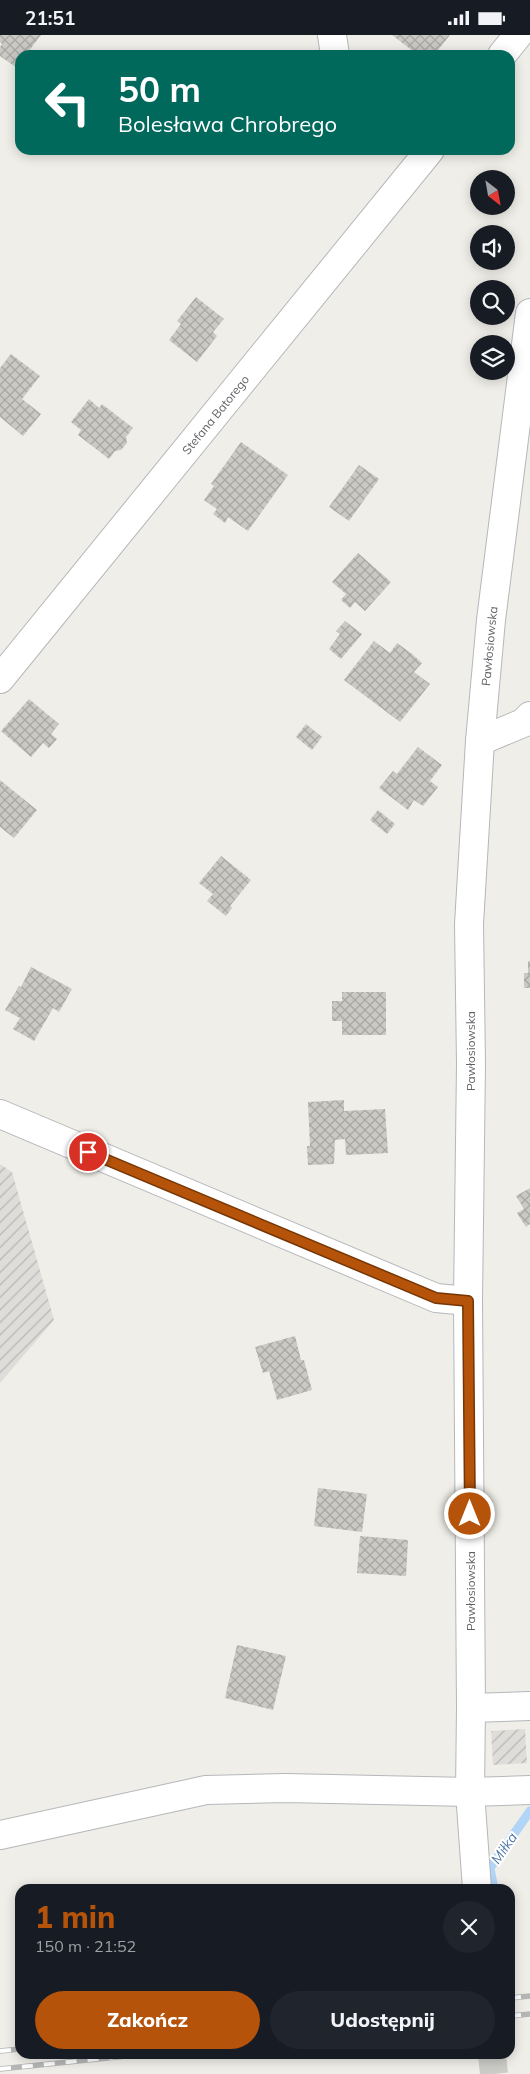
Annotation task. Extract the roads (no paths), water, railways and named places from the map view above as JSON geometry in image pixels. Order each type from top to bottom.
[{"type":"street","points":[[332,35],[334,50]]},
{"type":"street","points":[[506,50],[518,35]]},
{"type":"street","name":"Stefana Batorego","points":[[0,679],[426,155]]},
{"type":"street","name":"Pawłosiowska","points":[[477,1884],[470,1792],[472,1708],[468,1301],[471,1064],[469,924],[480,741],[491,620],[530,313]]},
{"type":"street","points":[[480,741],[523,723],[530,715]]},
{"type":"street","points":[[0,1114],[436,1298],[468,1301]]},
{"type":"street","points":[[472,1708],[530,1706]]},
{"type":"street","points":[[0,1835],[206,1790],[286,1788],[470,1792],[530,1790]]},
{"type":"waterway","name":"Miłka","points":[[493,1884],[490,1868],[530,1811]]},
{"type":"tunnel","points":[[492,2059],[494,2074]]},
{"type":"railway","points":[[515,1998],[530,1996]]},
{"type":"railway","points":[[515,2016],[530,2014]]},
{"type":"railway","points":[[0,2051],[15,2050]]},
{"type":"railway","points":[[0,2069],[97,2059]]}]
